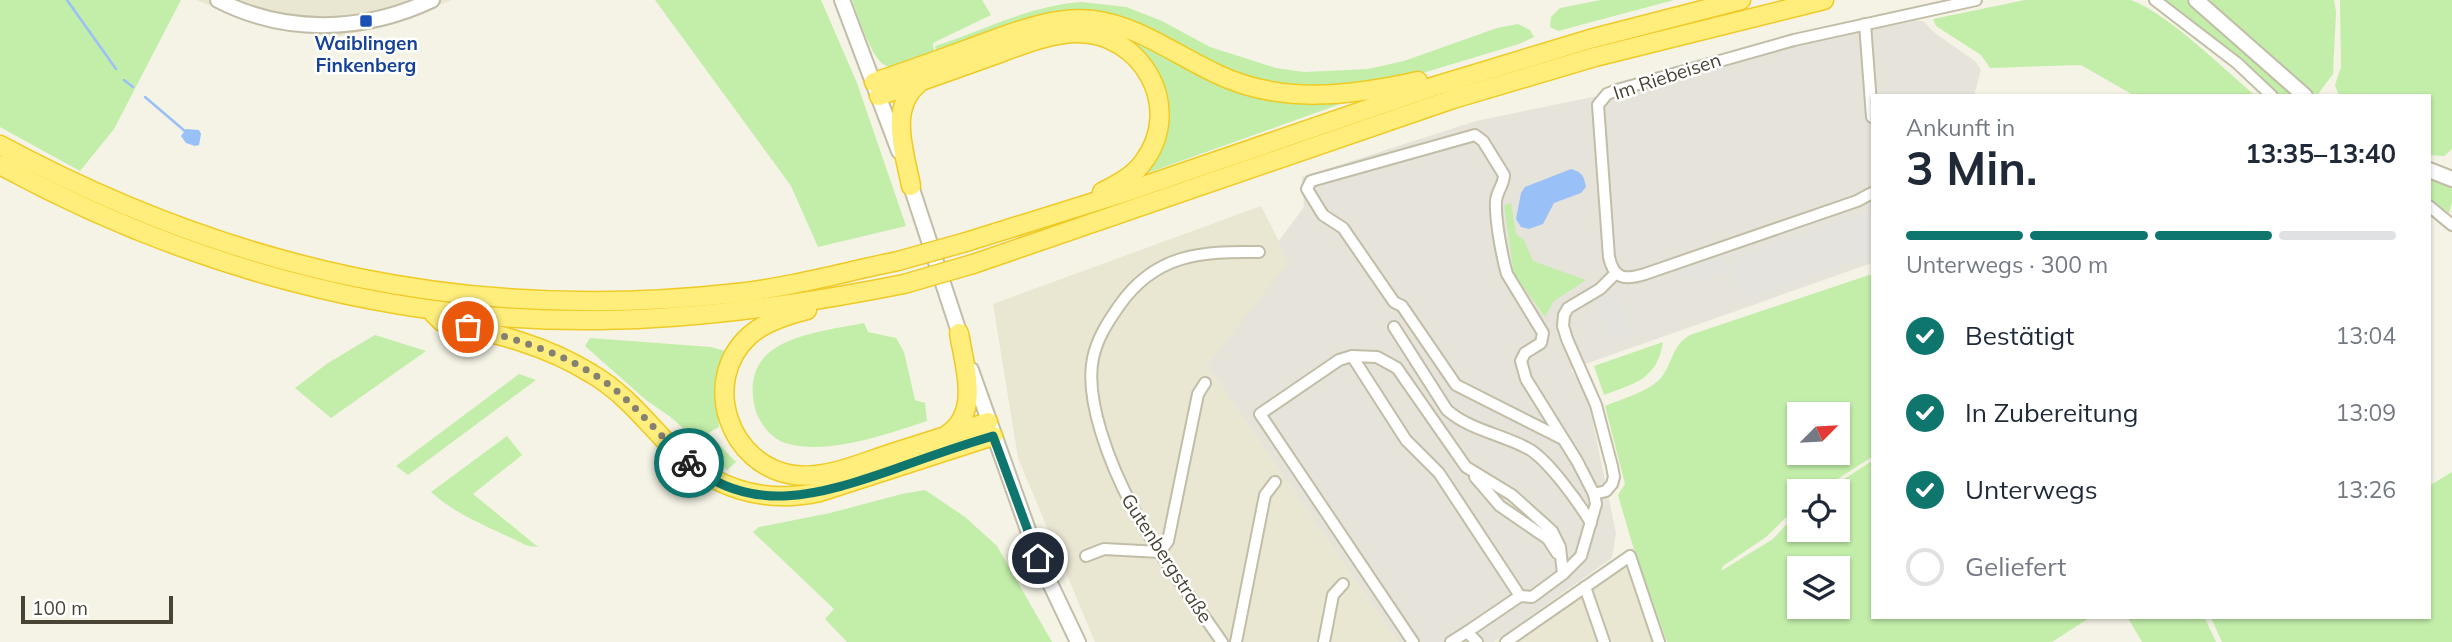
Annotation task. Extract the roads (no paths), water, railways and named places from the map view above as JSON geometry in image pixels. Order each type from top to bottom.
[{"type":"highway","points":[[0,145],[104,197],[199,235],[306,267],[430,290],[519,299],[597,302],[672,299],[785,286],[898,261],[966,242],[1198,168],[1438,85],[1616,32],[1741,0]]},
{"type":"highway","points":[[0,165],[85,208],[194,253],[303,285],[368,299],[428,309],[519,317],[599,320],[740,311],[831,299],[904,284],[974,264],[1453,99],[1621,50],[1824,0]]},
{"type":"highway","points":[[877,89],[1029,28],[1072,19],[1093,20],[1133,30],[1217,75],[1264,90],[1321,95],[1382,89],[1418,81],[1438,85]]},
{"type":"highway","points":[[877,89],[921,81],[1025,44],[1059,35],[1089,34],[1126,48],[1147,68],[1158,93],[1160,109],[1156,137],[1144,162],[1132,174],[1085,198],[1072,208]]},
{"type":"highway","points":[[911,186],[900,115],[905,99],[921,81]]},
{"type":"highway","points":[[831,299],[763,326],[749,336],[738,349],[725,380],[726,414],[739,442],[765,464],[791,474],[807,476],[846,468],[943,437],[991,429]]},
{"type":"highway","points":[[428,309],[442,322],[527,343],[593,374],[634,407],[692,466],[718,482],[763,496],[791,497],[849,485],[991,429]]},
{"type":"highway","points":[[943,437],[960,422],[967,406],[968,394],[959,333]]},
{"type":"street","points":[[218,0],[264,18],[323,26],[393,16],[423,2]]},
{"type":"street","points":[[842,0],[877,89],[991,429],[1038,558],[1078,642]]},
{"type":"street","name":"Im Riebeisen","points":[[1615,274],[1608,244],[1597,112],[1601,99],[1617,90],[1744,52],[1976,0]]},
{"type":"street","points":[[2155,0],[2236,63],[2270,94]]},
{"type":"street","points":[[2196,0],[2303,94]]},
{"type":"street","points":[[1865,24],[1871,104]]},
{"type":"street","points":[[1451,642],[1520,596],[1532,597],[1563,574],[1581,556],[1596,504],[1594,494],[1563,439],[1526,379],[1521,360],[1525,353],[1541,343],[1543,334],[1507,274],[1496,200],[1504,176],[1480,136],[1465,137],[1311,181],[1307,189],[1323,215],[1343,228],[1394,302],[1402,306],[1456,385],[1563,439]]},
{"type":"street","points":[[2431,171],[2452,179]]},
{"type":"street","points":[[1594,494],[1606,491],[1614,477],[1596,405],[1563,326],[1568,308],[1600,289],[1615,274],[1622,278],[1635,278],[1857,201],[1871,194]]},
{"type":"street","points":[[2431,208],[2452,225]]},
{"type":"street","name":"Gutenbergstraße","points":[[1222,642],[1133,511],[1121,486],[1096,415],[1091,376],[1092,359],[1098,341],[1122,301],[1147,276],[1166,264],[1189,255],[1216,251],[1259,252]]},
{"type":"street","points":[[1394,327],[1447,410],[1459,420],[1528,448],[1551,470],[1591,523]]},
{"type":"street","points":[[1413,642],[1260,414],[1339,360],[1352,356],[1377,357],[1397,368],[1466,467],[1512,495],[1552,531],[1559,547],[1563,574]]},
{"type":"street","points":[[1352,356],[1406,440],[1439,472],[1520,596]]},
{"type":"street","points":[[1086,556],[1104,549],[1160,552],[1168,541],[1198,394],[1205,383]]},
{"type":"street","points":[[1236,642],[1265,495],[1275,482]]},
{"type":"street","points":[[1506,642],[1630,556],[1659,642]]},
{"type":"street","points":[[1324,642],[1333,595],[1343,584]]},
{"type":"street","points":[[1585,587],[1604,642]]},
{"type":"street","points":[[1466,632],[1477,642]]},
{"type":"water","points":[[186,129],[199,130],[199,145],[186,143],[181,136]]},
{"type":"water","points":[[1571,169],[1583,177],[1586,187],[1581,193],[1554,203],[1543,224],[1529,229],[1521,227],[1516,219],[1521,193],[1525,187]]},
{"type":"waterway","points":[[67,0],[116,69]]},
{"type":"waterway","points":[[124,80],[133,87]]},
{"type":"waterway","points":[[145,97],[186,132]]},
{"type":"place","name":"Waiblingen Finkenberg","points":[[366,21]]}]
